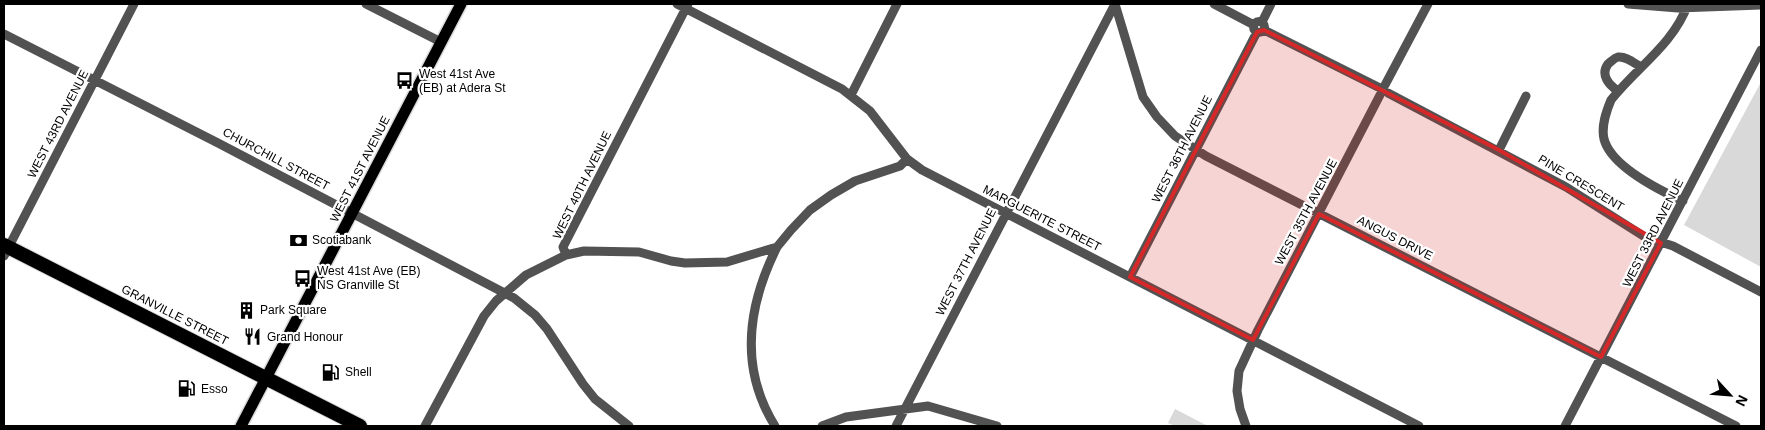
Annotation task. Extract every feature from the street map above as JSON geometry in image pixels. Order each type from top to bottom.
[{"type":"highway","name":"GRANVILLE STREET","points":[[5,250],[267,378],[360,426]]},
{"type":"main road","name":"WEST 41ST AVENUE","points":[[241,426],[461,4]]},
{"type":"street","name":"WEST 43RD AVENUE","points":[[5,250],[134,4]]},
{"type":"street","points":[[366,4],[441,42]]},
{"type":"street","name":"MARGUERITE STREET","points":[[677,4],[687,6],[851,95],[870,111],[906,159],[922,170],[1419,426]]},
{"type":"street","points":[[851,95],[897,4]]},
{"type":"street","name":"ANGUS DRIVE","points":[[1115,4],[1143,97],[1157,117],[1176,136],[1196,149],[1319,214],[1736,426]]},
{"type":"street","name":"WEST 37TH AVENUE","points":[[896,426],[1115,4]]},
{"type":"street","name":"PINE CRESCENT","points":[[1214,4],[1499,150],[1566,187],[1645,237],[1673,246],[1761,292]]},
{"type":"street","name":"WEST 36TH AVENUE","points":[[1130,276],[1271,4]]},
{"type":"street","name":"WEST 35TH AVENUE","points":[[1246,426],[1240,409],[1237,391],[1239,371],[1253,340],[1428,4]]},
{"type":"street","points":[[1628,4],[1635,6],[1761,4]]},
{"type":"street","name":"WEST 40TH AVENUE","points":[[425,426],[484,316],[496,301],[526,275],[566,255],[563,247],[687,6]]},
{"type":"street","points":[[1683,201],[1648,182],[1614,156],[1604,138],[1603,125],[1611,100],[1673,34],[1687,6]]},
{"type":"street","name":"CHURCHILL STREET","points":[[4,34],[218,143],[514,298],[534,315],[557,342],[583,384],[595,399],[629,426]]},
{"type":"street","name":"WEST 33RD AVENUE","points":[[1565,426],[1761,50]]},
{"type":"street","points":[[1618,91],[1612,87],[1605,76],[1605,68],[1611,61],[1618,57],[1628,59],[1640,67]]},
{"type":"street","points":[[1499,150],[1526,96]]},
{"type":"street","points":[[775,426],[763,402],[752,353],[754,310],[767,267],[778,247],[810,210],[855,181],[900,166],[906,159]]},
{"type":"street","points":[[566,255],[584,252],[639,252],[686,263],[727,262],[778,247]]},
{"type":"street","points":[[822,426],[846,417],[928,406],[997,426]]},
{"type":"highlighted area","points":[[1264,30],[1499,150],[1661,243],[1601,357],[1319,214],[1253,340],[1130,277],[1257,32]]},
{"type":"shaded area","points":[[1761,82],[1761,267],[1684,225]]},
{"type":"shaded area","points":[[1175,409],[1206,425],[1175,426],[1168,423]]},
{"type":"place","name":"West 41st Ave (EB) at Adera St","points":[[405,81]]},
{"type":"place","name":"Scotiabank","points":[[298,240]]},
{"type":"place","name":"West 41st Ave (EB) NS Granville St","points":[[303,278]]},
{"type":"place","name":"Park Square","points":[[246,310]]},
{"type":"place","name":"Grand Honour","points":[[253,337]]},
{"type":"place","name":"Shell","points":[[331,372]]},
{"type":"place","name":"Esso","points":[[187,389]]}]
